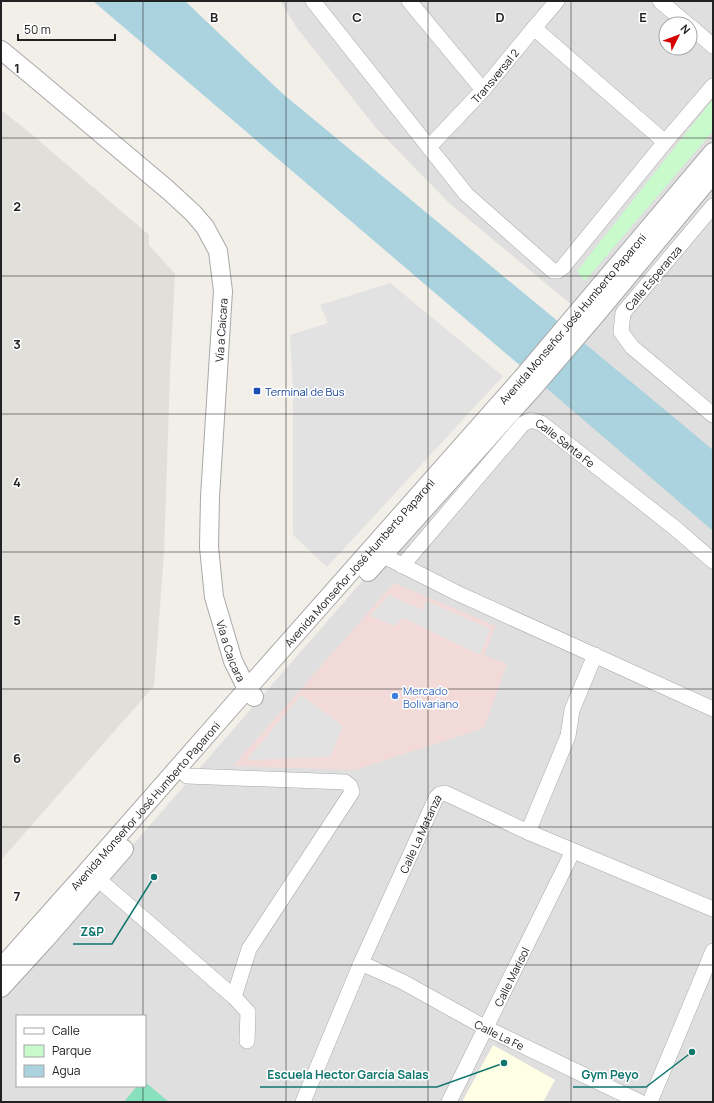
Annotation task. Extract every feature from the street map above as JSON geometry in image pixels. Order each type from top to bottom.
[{"type":"street","points":[[313,1],[466,194],[553,271],[558,271],[563,267],[665,142],[713,86]]},
{"type":"street","name":"Transversal 2","points":[[430,147],[483,90],[557,1]]},
{"type":"street","points":[[660,1],[678,16]]},
{"type":"street","points":[[415,4],[483,90]]},
{"type":"street","points":[[534,28],[665,142]]},
{"type":"street","points":[[698,33],[713,46]]},
{"type":"street","name":"Vía a Caicara","points":[[1,50],[168,190],[193,213],[205,227],[218,251],[223,291],[210,497],[209,547],[214,597],[233,661],[251,693]]},
{"type":"street","name":"Avenida Monseñor José Humberto Paparoni","points":[[588,313],[713,152]]},
{"type":"street","name":"Avenida Monseñor José Humberto Paparoni","points":[[1,988],[44,941],[187,776],[251,693],[382,555],[588,313],[713,174]]},
{"type":"street","name":"Calle Esperanza","points":[[713,206],[623,313],[621,332],[632,347],[713,415]]},
{"type":"street","name":"Avenida Monseñor José Humberto Paparoni","points":[[1,968],[82,877],[251,693],[528,383]]},
{"type":"street","name":"Calle Santa Fe","points":[[402,566],[523,424],[531,420],[541,423],[675,528],[713,561]]},
{"type":"street","points":[[382,555],[457,593],[713,709]]},
{"type":"street","points":[[528,832],[568,736],[572,710],[595,655]]},
{"type":"street","points":[[187,776],[345,782],[350,786],[352,792],[249,949],[234,997]]},
{"type":"street","name":"Calle La Matanza","points":[[303,1102],[361,963],[436,798],[440,794],[445,793],[528,832],[713,910]]},
{"type":"street","name":"Calle Marisol","points":[[448,1102],[573,851]]},
{"type":"street","points":[[98,879],[234,997],[248,1012],[247,1041]]},
{"type":"street","points":[[650,1102],[713,951]]},
{"type":"street","name":"Calle La Fe","points":[[361,963],[403,982],[486,1028],[640,1102]]},
{"type":"shaded area","points":[[280,1],[713,1],[713,1102],[1,1102],[1,998],[364,579],[483,463],[590,320],[450,204],[376,128],[297,28]]},
{"type":"shaded area","points":[[1,110],[29,132],[149,235],[149,245],[175,274],[164,553],[154,686],[1,860]]},
{"type":"shaded area","points":[[390,283],[503,376],[327,567],[293,535],[293,392],[290,335],[328,323],[320,305]]},
{"type":"shaded area","name":"Mercado Bolivariano","points":[[394,583],[496,626],[484,655],[507,664],[484,728],[355,770],[233,766]]},
{"type":"shaded area","points":[[389,595],[423,610],[426,601],[490,629],[480,655],[404,618],[394,626],[370,616]]},
{"type":"shaded area","points":[[301,695],[343,726],[330,757],[247,760]]},
{"type":"shaded area","points":[[493,1045],[555,1080],[543,1102],[462,1102]]},
{"type":"green space","points":[[713,99],[713,131],[585,281],[577,271]]},
{"type":"green space","points":[[146,1083],[169,1102],[124,1102],[136,1087],[146,1087]]},
{"type":"water","points":[[93,1],[185,1],[283,94],[713,450],[713,531],[523,368]]},
{"type":"place","name":"Terminal de Bus","points":[[257,391]]},
{"type":"place","name":"Mercado Bolivariano","points":[[395,696]]},
{"type":"place","name":"Z&P","points":[[154,877]]},
{"type":"place","name":"Gym Peyo","points":[[692,1052]]},
{"type":"place","name":"Escuela Hector García Salas","points":[[504,1063]]}]
